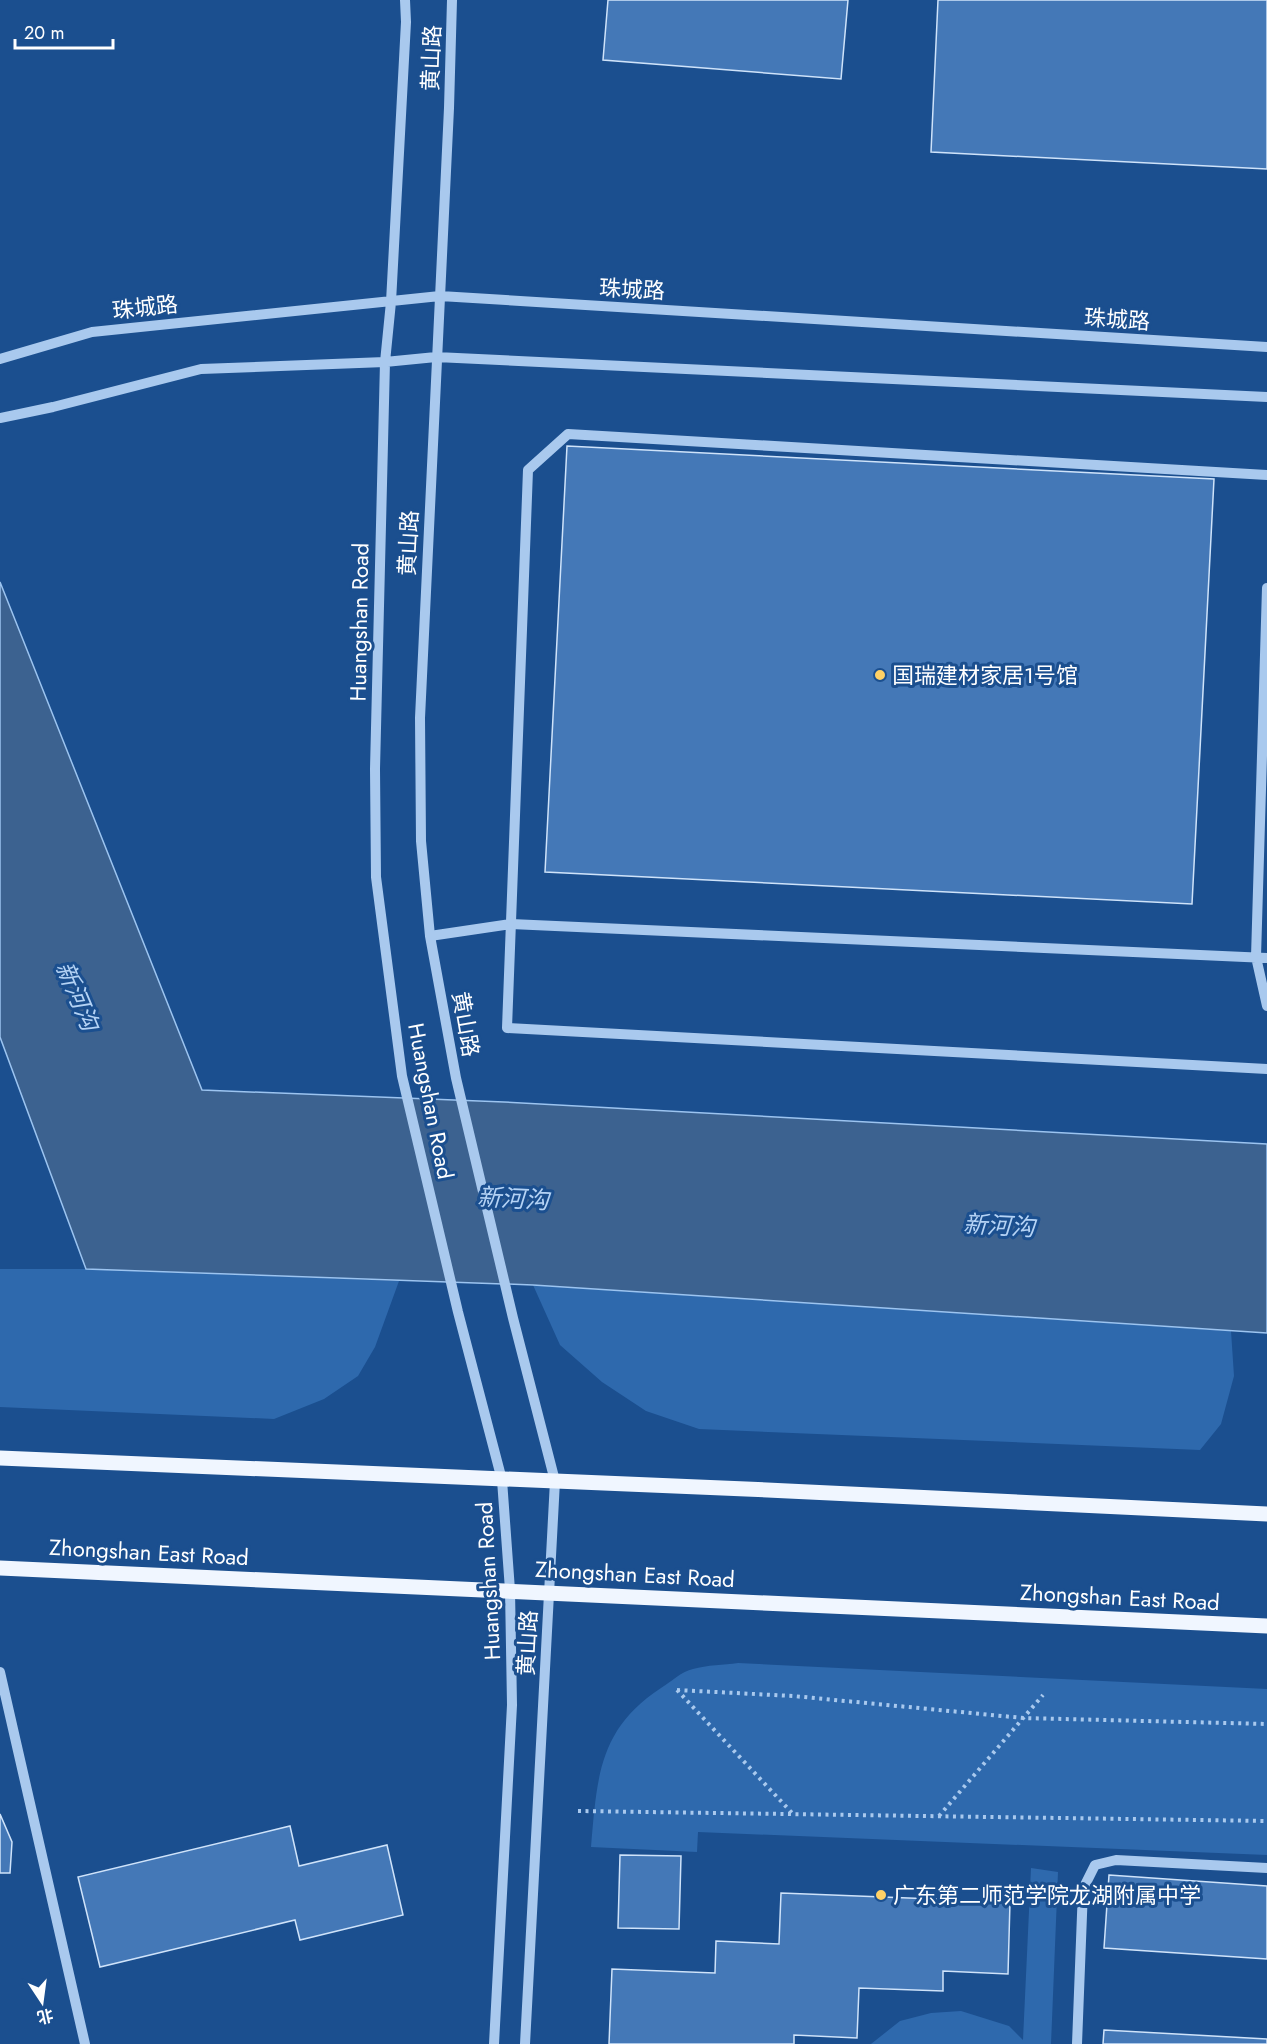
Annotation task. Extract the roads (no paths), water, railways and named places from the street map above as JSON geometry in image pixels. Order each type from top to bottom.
[{"type":"main road","points":[[0,1458],[1267,1514]]},
{"type":"main road","name":"Zhongshan East Road","points":[[0,1568],[1267,1626]]},
{"type":"street","name":"黄山路","points":[[391,302],[406,22],[405,0]]},
{"type":"street","name":"黄山路","points":[[452,0],[420,718],[421,842],[430,936],[456,1078],[513,1318],[555,1481],[525,2044]]},
{"type":"street","name":"珠城路","points":[[0,360],[92,332],[440,296],[1267,347]]},
{"type":"street","name":"Huangshan Road","points":[[391,302],[385,362],[375,769],[376,877],[402,1076],[458,1312],[502,1480],[510,1590],[512,1705],[494,2044]]},
{"type":"street","points":[[0,418],[201,369],[385,362],[436,357],[1267,397]]},
{"type":"street","points":[[1267,475],[568,434],[528,470],[507,1028],[1267,1069]]},
{"type":"street","points":[[1267,588],[1262,957],[1267,1006]]},
{"type":"street","points":[[430,936],[511,924],[1262,957]]},
{"type":"street","points":[[0,1672],[85,2044]]},
{"type":"street","points":[[1077,2044],[1083,1889],[1095,1865],[1116,1860],[1267,1868]]},
{"type":"water","name":"新河沟","points":[[0,582],[202,1090],[504,1102],[1267,1144],[1267,1333],[533,1285],[86,1269],[0,1037]]},
{"type":"place","name":"国瑞建材家居1号馆","points":[[880,675]]},
{"type":"place","name":"广东第二师范学院龙湖附属中学","points":[[881,1895]]}]
